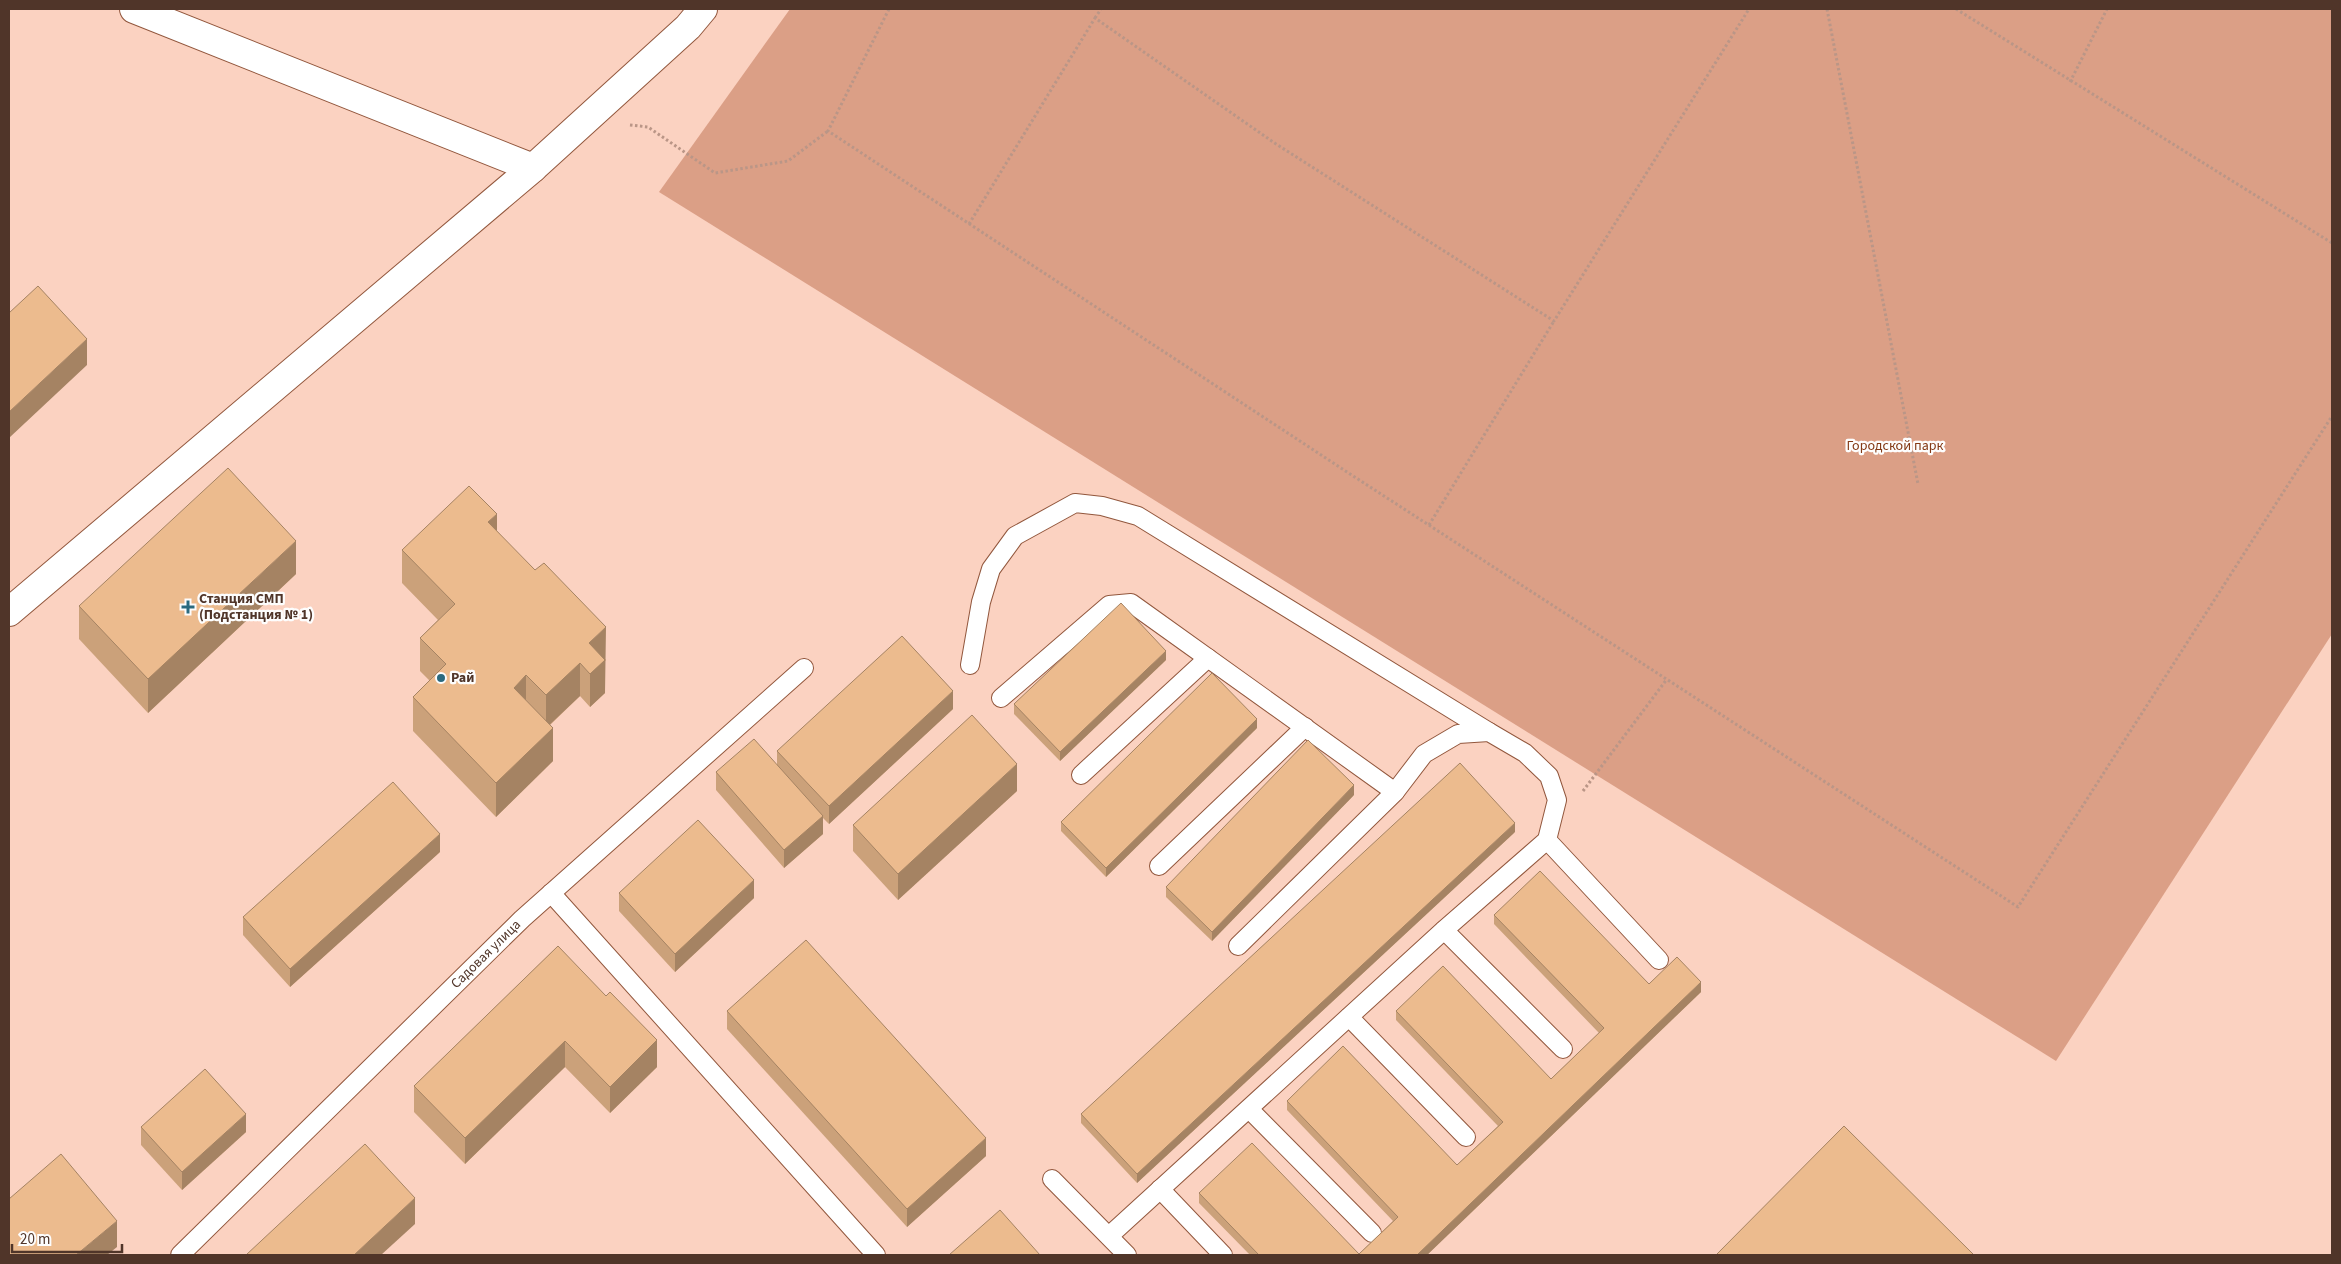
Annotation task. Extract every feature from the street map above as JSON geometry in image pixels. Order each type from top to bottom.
[{"type":"street","points":[[134,9],[533,168]]},
{"type":"street","points":[[9,612],[533,168],[688,27],[703,9]]},
{"type":"lane","points":[[970,666],[981,602],[991,569],[1015,536],[1075,503],[1102,506],[1138,516],[1525,754],[1549,776],[1557,800],[1547,840],[1444,930],[1109,1236]]},
{"type":"lane","points":[[1001,698],[1109,605],[1131,603],[1395,792]]},
{"type":"lane","points":[[1081,775],[1208,658]]},
{"type":"lane","name":"Садовая улица","points":[[180,1255],[506,934],[804,668]]},
{"type":"lane","points":[[1159,866],[1305,727]]},
{"type":"lane","points":[[1238,946],[1395,792],[1424,754],[1458,734],[1489,732]]},
{"type":"lane","points":[[1547,840],[1659,960]]},
{"type":"lane","points":[[551,893],[876,1255]]},
{"type":"lane","points":[[1444,930],[1563,1049]]},
{"type":"lane","points":[[1349,1017],[1466,1137]]},
{"type":"lane","points":[[1249,1109],[1372,1233]]},
{"type":"lane","points":[[1052,1179],[1127,1255]]},
{"type":"lane","points":[[1160,1190],[1223,1255]]},
{"type":"path","points":[[587,119],[648,127],[715,173],[788,161],[828,131],[889,9]]},
{"type":"path","points":[[969,224],[1101,9]]},
{"type":"path","points":[[1429,525],[1749,9]]},
{"type":"path","points":[[1827,9],[1918,484]]},
{"type":"path","points":[[1956,9],[2070,82],[2332,243]]},
{"type":"path","points":[[2070,82],[2108,9]]},
{"type":"path","points":[[1095,18],[1276,144],[1554,321]]},
{"type":"path","points":[[828,131],[1429,525],[2018,907],[2332,416]]},
{"type":"path","points":[[1581,794],[1667,679]]},
{"type":"green space","name":"Городской парк","points":[[790,9],[2332,9],[2332,634],[2056,1061],[659,192]]},
{"type":"building","points":[[38,286],[87,339],[9,412],[9,313]]},
{"type":"building","name":"Станция СМП (Подстанция № 1)","points":[[228,468],[296,541],[148,679],[79,606]]},
{"type":"building","points":[[469,486],[497,514],[488,522],[535,570],[544,563],[606,627],[589,643],[605,660],[590,674],[580,663],[546,695],[526,675],[514,688],[553,728],[496,783],[413,697],[446,664],[420,638],[455,604],[402,550]]},
{"type":"building","points":[[1121,603],[1166,651],[1060,752],[1014,704]]},
{"type":"building","points":[[902,636],[953,691],[829,806],[777,751]]},
{"type":"building","points":[[1212,673],[1257,719],[1106,868],[1061,822]]},
{"type":"building","points":[[972,715],[1017,764],[898,874],[853,825]]},
{"type":"building","points":[[754,739],[823,816],[784,850],[716,772]]},
{"type":"building","points":[[1308,740],[1354,785],[1212,932],[1166,887]]},
{"type":"building","points":[[1460,763],[1515,823],[1137,1174],[1081,1114]]},
{"type":"building","points":[[393,782],[440,834],[290,969],[243,917]]},
{"type":"building","points":[[698,820],[754,880],[675,954],[619,893]]},
{"type":"building","points":[[1540,871],[1649,984],[1677,957],[1701,982],[1417,1255],[1259,1255],[1199,1193],[1252,1143],[1359,1254],[1398,1217],[1287,1101],[1343,1046],[1457,1165],[1503,1122],[1396,1011],[1443,966],[1551,1079],[1604,1028],[1494,915]]},
{"type":"building","points":[[806,940],[986,1138],[907,1209],[727,1011]]},
{"type":"building","points":[[558,946],[606,996],[610,992],[657,1040],[610,1087],[565,1041],[465,1138],[414,1086]]},
{"type":"building","points":[[205,1069],[246,1114],[182,1172],[141,1127]]},
{"type":"building","points":[[1844,1126],[1974,1255],[1716,1255]]},
{"type":"building","points":[[365,1144],[415,1198],[354,1255],[246,1255]]},
{"type":"building","points":[[61,1154],[117,1221],[76,1255],[10,1255],[9,1199]]},
{"type":"building","points":[[1000,1210],[1040,1255],[949,1255]]},
{"type":"place","name":"Станция СМП (Подстанция № 1)","points":[[188,607]]},
{"type":"place","name":"Рай","points":[[441,678]]}]
